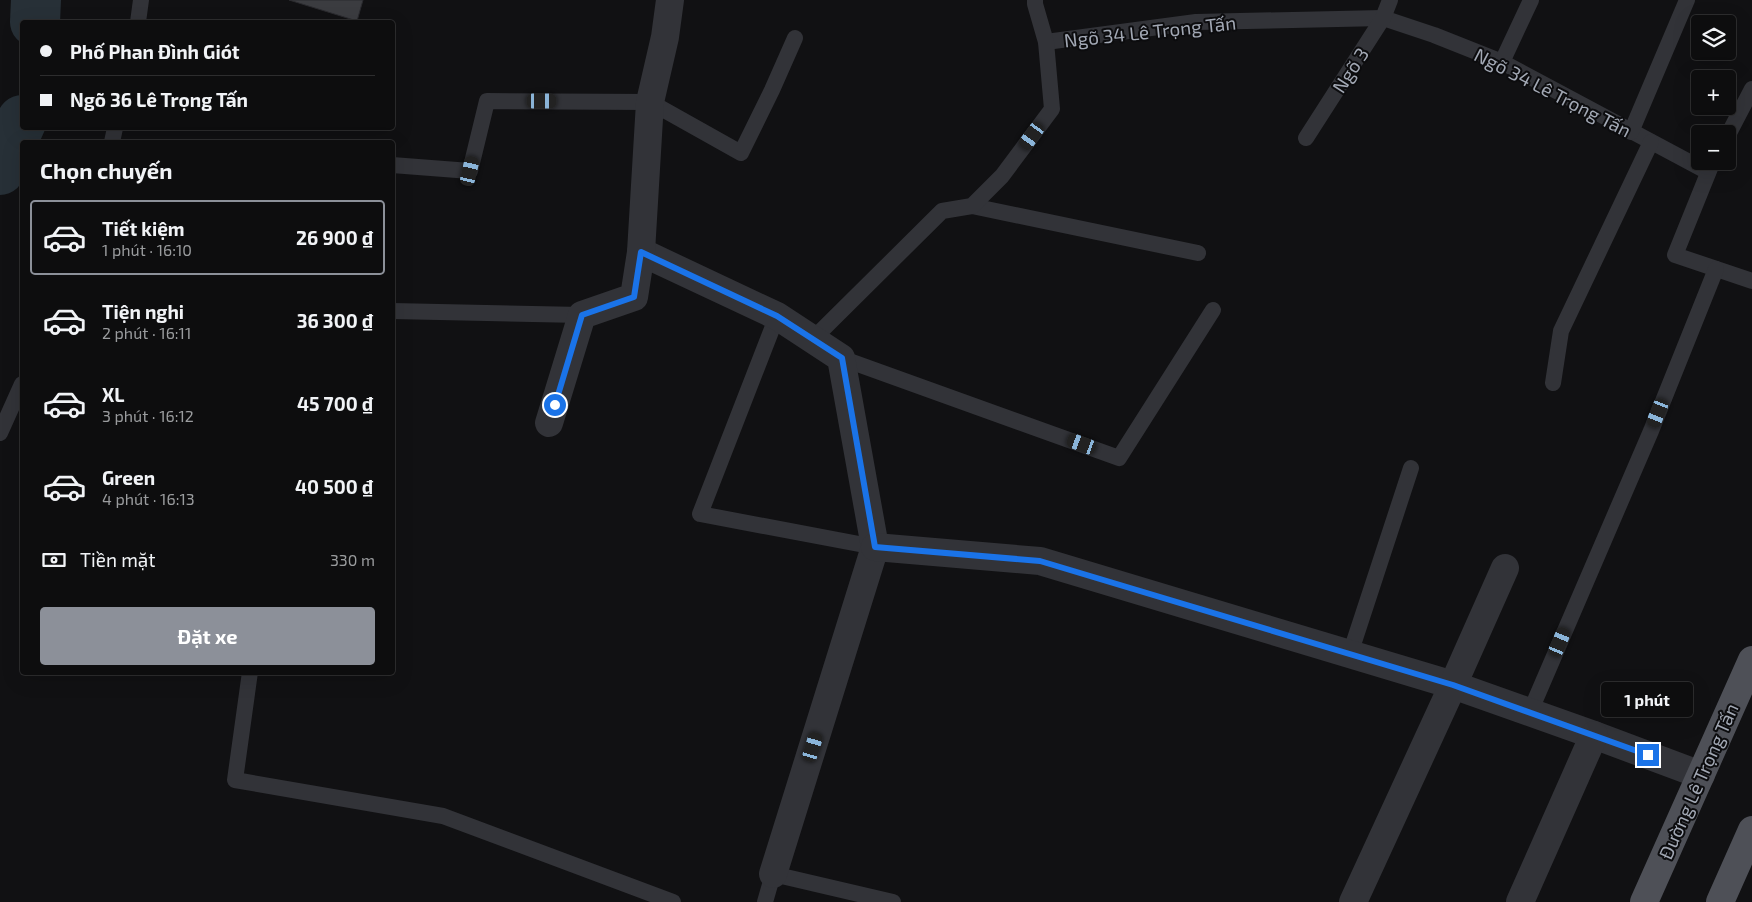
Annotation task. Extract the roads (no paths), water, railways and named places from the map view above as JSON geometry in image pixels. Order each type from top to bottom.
[{"type":"main road","name":"Đường Lê Trọng Tấn","points":[[1644,902],[1752,660]]},
{"type":"main road","points":[[1720,902],[1752,830]]},
{"type":"street","points":[[549,423],[582,315],[634,297],[641,252],[650,102],[665,36],[670,0]]},
{"type":"street","points":[[641,252],[777,316],[842,358],[875,547],[773,874]]},
{"type":"street","points":[[875,547],[1040,561],[1453,685],[1594,735],[1701,776]]},
{"type":"street","points":[[1353,902],[1453,685],[1504,568]]},
{"type":"street","points":[[1520,902],[1594,735]]},
{"type":"lane","points":[[138,20],[141,0]]},
{"type":"lane","points":[[972,206],[1002,176],[1052,109],[1046,42],[1035,0]]},
{"type":"lane","name":"Ngõ 3","points":[[1306,138],[1383,18],[1390,0]]},
{"type":"lane","points":[[1502,62],[1531,0]]},
{"type":"lane","points":[[1631,132],[1687,0]]},
{"type":"lane","name":"Ngõ 34 Lê Trọng Tấn","points":[[1046,42],[1196,22],[1383,18],[1434,35],[1502,62],[1650,142],[1691,159]]},
{"type":"lane","points":[[395,165],[470,171],[487,101],[650,102],[741,153],[795,38]]},
{"type":"lane","points":[[1733,125],[1752,89]]},
{"type":"lane","points":[[1553,383],[1561,331],[1650,142]]},
{"type":"lane","name":"Ngõ 34 Lê Trọng Tấn","points":[[1709,170],[1675,255],[1752,281]]},
{"type":"lane","points":[[813,339],[942,211],[972,206],[1198,253]]},
{"type":"lane","points":[[1530,712],[1651,431],[1716,269]]},
{"type":"lane","points":[[395,310],[582,315]]},
{"type":"lane","points":[[842,358],[1120,458],[1213,310]]},
{"type":"lane","points":[[777,316],[700,514],[875,547]]},
{"type":"lane","points":[[0,433],[20,388]]},
{"type":"lane","points":[[1350,654],[1411,468]]},
{"type":"lane","points":[[250,675],[235,780],[444,816],[673,902]]},
{"type":"lane","points":[[765,902],[773,874],[893,902]]},
{"type":"waterway","points":[[35,20],[36,0]]},
{"type":"waterway","points":[[0,170],[20,125]]}]
